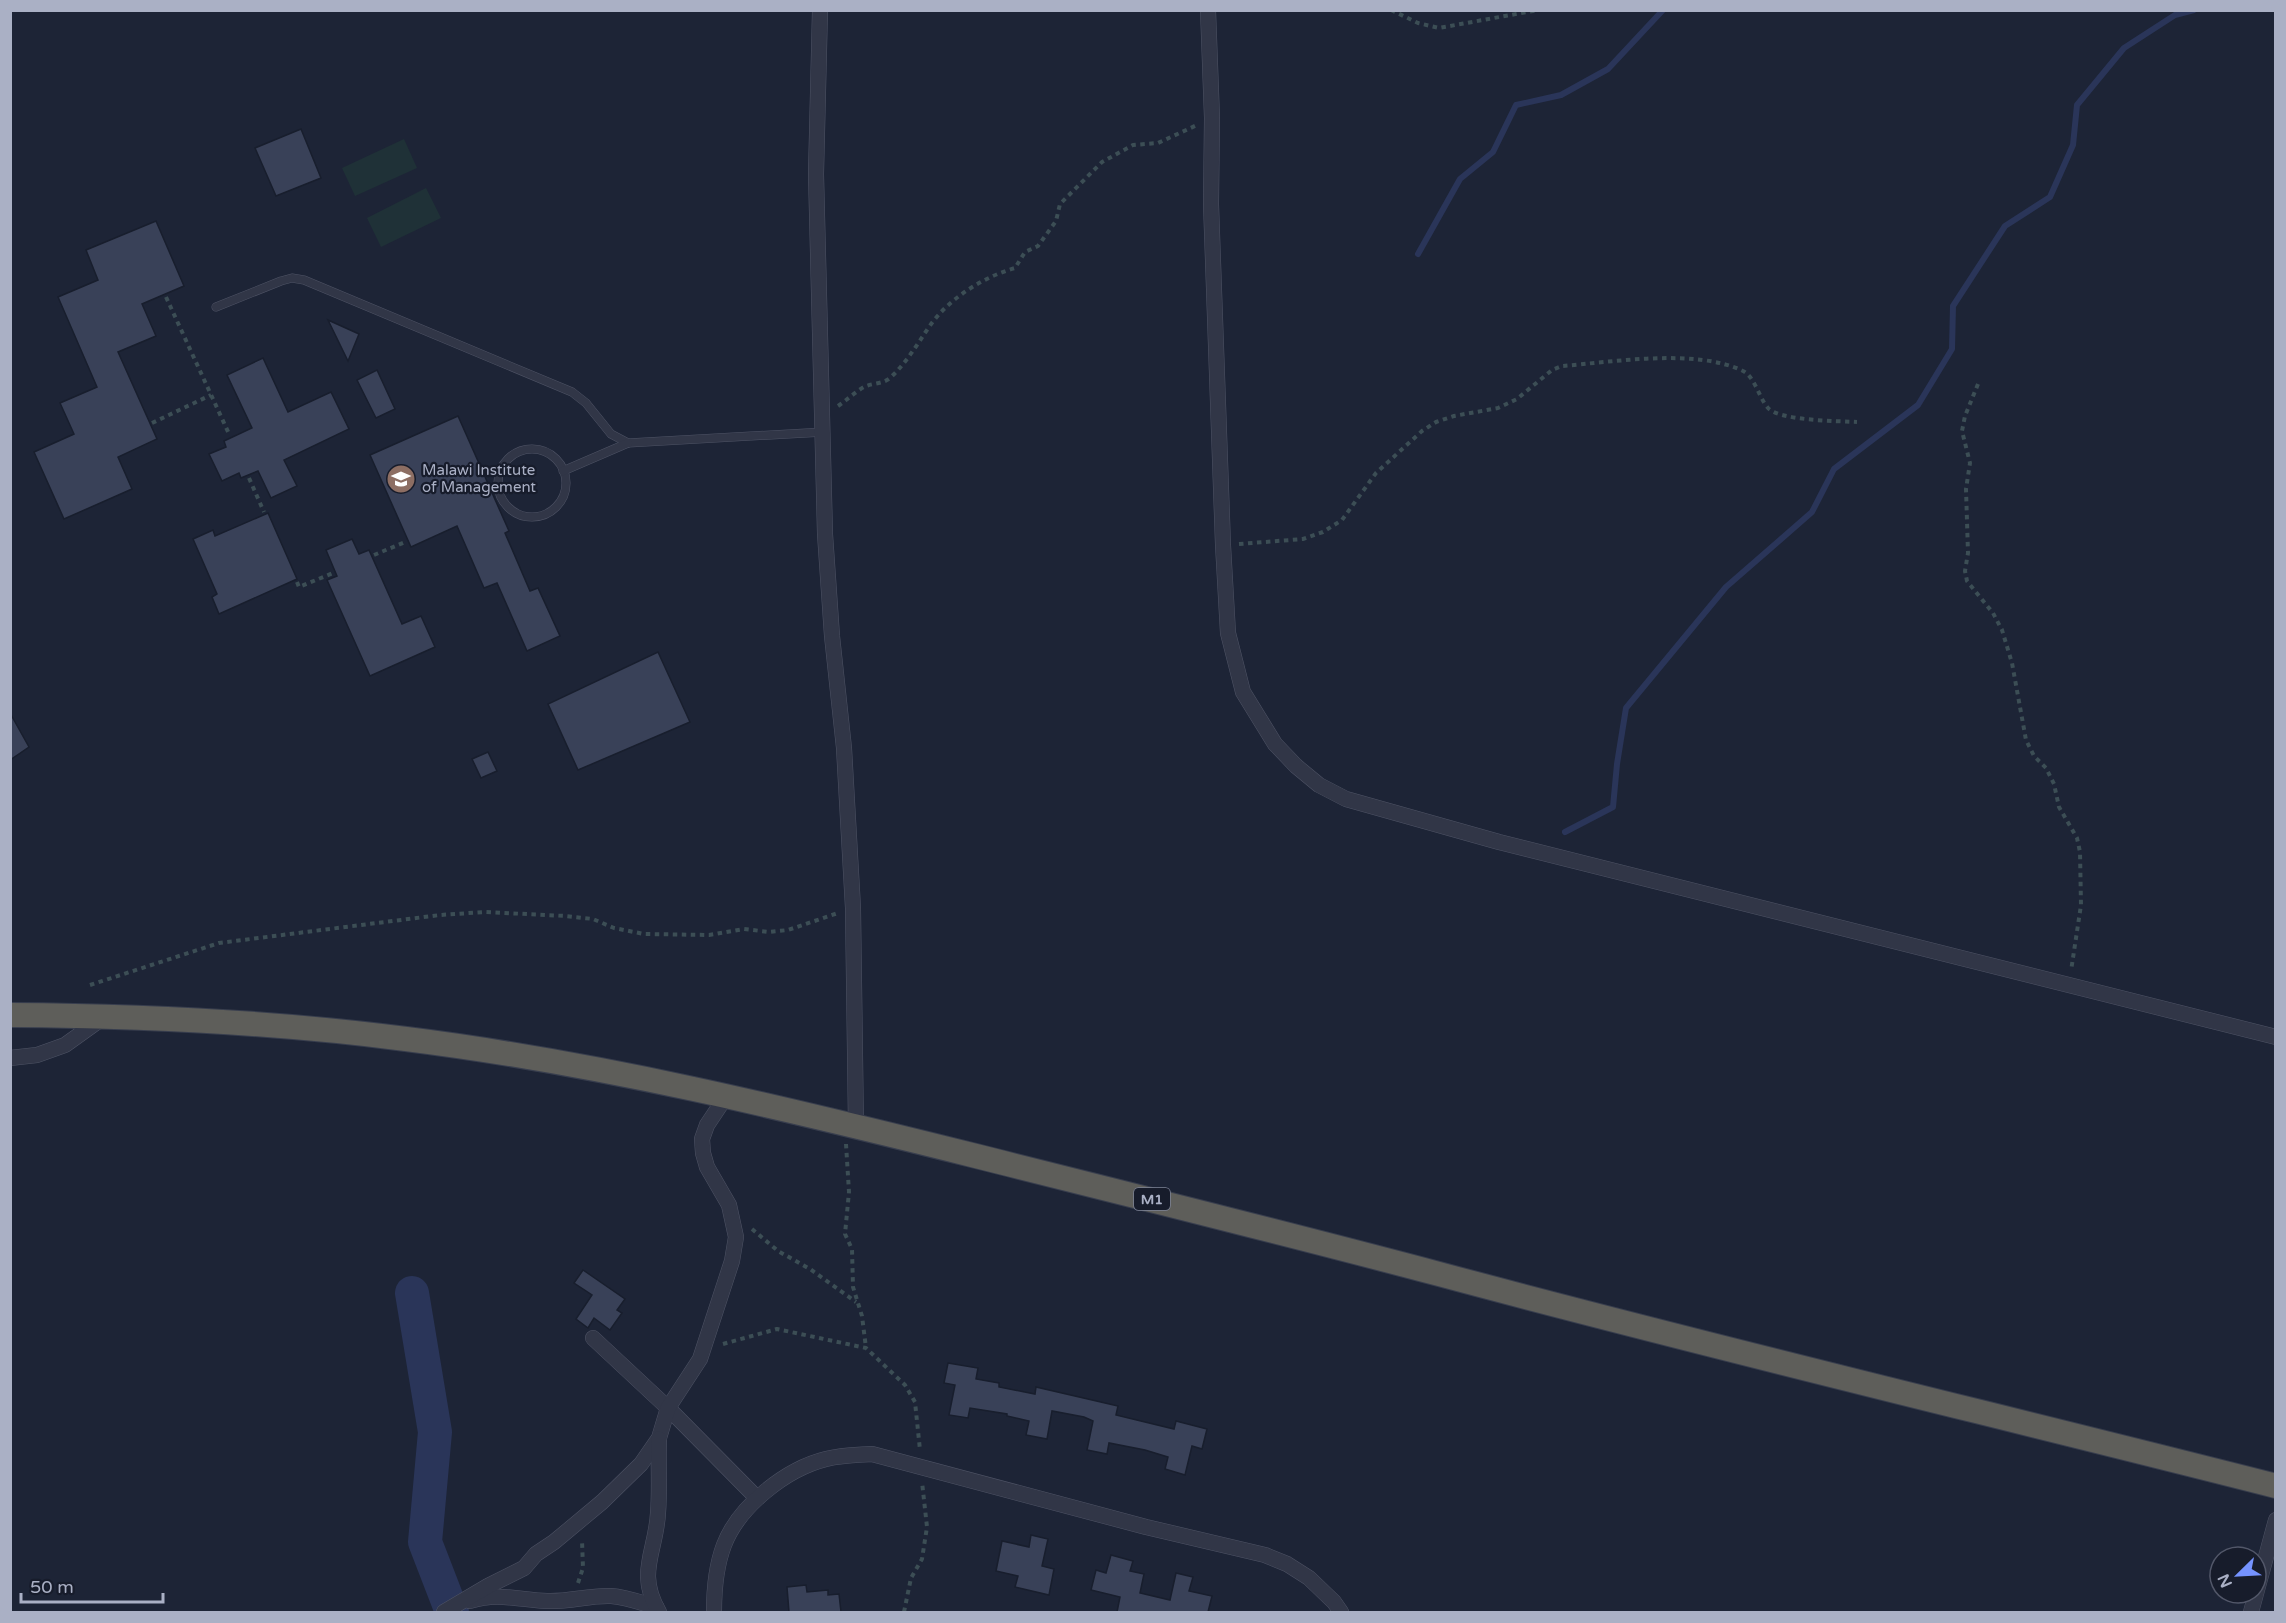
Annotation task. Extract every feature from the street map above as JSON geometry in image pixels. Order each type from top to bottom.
[{"type":"highway","name":"M1","points":[[10,1015],[220,1021],[408,1039],[537,1059],[727,1095],[1247,1224],[1517,1295],[2276,1486]]},
{"type":"street","points":[[820,10],[816,174],[825,534],[832,636],[844,748],[853,908],[849,1124]]},
{"type":"street","points":[[1208,10],[1212,118],[1211,204],[1228,633],[1243,692],[1275,744],[1296,766],[1319,785],[1346,799],[1499,842],[2276,1037]]},
{"type":"street","points":[[10,1058],[37,1055],[65,1045],[106,1016]]},
{"type":"street","points":[[658,1610],[649,1587],[647,1564],[658,1514],[659,1438],[668,1408],[700,1359],[732,1261],[736,1237],[729,1205],[708,1167],[703,1153],[702,1139],[707,1125],[727,1095]]},
{"type":"street","points":[[593,1338],[668,1408],[757,1498]]},
{"type":"street","points":[[447,1610],[524,1568],[536,1554],[582,1520],[641,1464],[659,1438]]},
{"type":"street","points":[[714,1612],[714,1591],[724,1545],[738,1519],[757,1498],[783,1479],[825,1459],[872,1454],[1146,1527],[1265,1555],[1287,1564],[1309,1578],[1341,1612]]},
{"type":"street","points":[[2251,1612],[2276,1520]]},
{"type":"street","points":[[447,1610],[476,1599],[505,1596],[544,1601],[567,1601],[593,1596],[614,1596],[658,1610]]},
{"type":"lane","points":[[216,307],[281,281],[292,278],[304,280],[572,392],[586,404],[611,434],[628,443]]},
{"type":"lane","points":[[563,471],[628,443],[824,432]]},
{"type":"lane","points":[[531,448],[542,450],[552,455],[559,462],[563,471],[566,484],[564,495],[558,505],[548,513],[537,517],[514,512],[506,505],[500,494],[499,473],[503,463],[520,450],[531,448]]},
{"type":"path","points":[[1391,10],[1418,23],[1439,28],[1538,10]]},
{"type":"path","points":[[823,410],[839,406],[865,386],[888,381],[915,352],[930,326],[947,307],[965,292],[999,272],[1015,268],[1025,252],[1038,246],[1056,221],[1060,204],[1102,162],[1133,145],[1158,143],[1212,118]]},
{"type":"path","points":[[166,297],[230,436]]},
{"type":"path","points":[[1223,545],[1304,539],[1323,532],[1342,520],[1376,473],[1422,431],[1445,419],[1498,408],[1517,399],[1552,370],[1562,366],[1671,358],[1719,363],[1746,372],[1769,410],[1784,416],[1857,422]]},
{"type":"path","points":[[1978,384],[1965,416],[1962,431],[1970,463],[1966,489],[1968,553],[1965,571],[1967,581],[1993,613],[2002,630],[2012,663],[2026,740],[2034,756],[2046,768],[2059,807],[2077,838],[2080,852],[2081,905],[2068,986]]},
{"type":"path","points":[[152,423],[211,395]]},
{"type":"path","points":[[249,478],[264,512]]},
{"type":"path","points":[[374,555],[405,542]]},
{"type":"path","points":[[297,582],[299,587],[333,573]]},
{"type":"path","points":[[90,985],[219,943],[440,915],[485,912],[566,916],[593,919],[614,928],[644,934],[709,934],[744,929],[769,932],[788,930],[853,908]]},
{"type":"path","points":[[849,1124],[849,1183],[845,1233],[852,1249],[853,1287],[862,1316],[866,1348]]},
{"type":"path","points":[[729,1205],[765,1241],[810,1269],[857,1303]]},
{"type":"path","points":[[700,1359],[724,1343],[777,1329],[866,1348],[905,1385],[915,1402],[922,1467],[922,1494],[927,1527],[922,1559],[911,1578],[904,1612]]},
{"type":"path","points":[[567,1601],[577,1587],[583,1568],[582,1520]]},
{"type":"shaded area","points":[[404,139],[417,168],[355,196],[342,168]]},
{"type":"shaded area","points":[[426,188],[441,218],[381,247],[367,218]]},
{"type":"building","points":[[301,129],[321,178],[276,196],[255,148]]},
{"type":"building","points":[[156,221],[184,286],[142,304],[156,336],[118,352],[157,439],[118,457],[132,489],[64,519],[34,452],[74,434],[60,403],[97,387],[58,297],[98,280],[86,250]]},
{"type":"building","points":[[328,320],[359,334],[348,361]]},
{"type":"building","points":[[263,358],[288,412],[331,392],[349,429],[284,460],[297,486],[271,498],[258,471],[241,478],[239,473],[222,481],[209,454],[226,447],[224,441],[252,428],[227,375]]},
{"type":"building","points":[[377,370],[395,409],[376,418],[357,380]]},
{"type":"building","points":[[458,416],[509,531],[505,533],[530,591],[538,588],[560,636],[527,651],[497,583],[484,588],[457,526],[411,547],[370,455]]},
{"type":"building","points":[[268,513],[297,579],[219,614],[212,597],[217,594],[193,539],[213,530],[215,536]]},
{"type":"building","points":[[352,539],[359,554],[369,550],[402,624],[421,616],[435,647],[370,676],[327,580],[337,576],[326,550]]},
{"type":"building","points":[[658,652],[690,722],[578,770],[548,704]]},
{"type":"building","points":[[10,713],[29,747],[10,760]]},
{"type":"building","points":[[488,752],[497,771],[481,778],[472,759]]},
{"type":"building","points":[[583,1270],[625,1299],[617,1310],[622,1313],[610,1330],[594,1318],[588,1328],[576,1319],[592,1295],[574,1283]]},
{"type":"building","points":[[948,1363],[978,1368],[976,1379],[999,1383],[999,1387],[1035,1394],[1036,1387],[1118,1406],[1116,1415],[1174,1429],[1176,1421],[1207,1429],[1202,1449],[1192,1446],[1185,1475],[1165,1469],[1168,1457],[1145,1450],[1109,1443],[1107,1454],[1087,1450],[1093,1421],[1084,1417],[1052,1411],[1047,1439],[1026,1435],[1029,1421],[1007,1416],[1007,1414],[970,1408],[968,1418],[949,1415],[955,1385],[944,1383]]},
{"type":"building","points":[[1031,1535],[1048,1539],[1042,1566],[1054,1569],[1049,1595],[1015,1587],[1018,1576],[996,1571],[1002,1541],[1029,1547]]},
{"type":"building","points":[[1111,1555],[1133,1561],[1130,1571],[1144,1574],[1140,1593],[1170,1600],[1176,1573],[1193,1577],[1189,1591],[1212,1596],[1208,1612],[1117,1612],[1120,1597],[1091,1590],[1096,1570],[1106,1573]]},
{"type":"building","points":[[806,1585],[807,1592],[828,1590],[828,1595],[839,1594],[841,1612],[789,1612],[787,1587]]},
{"type":"waterway","points":[[1418,254],[1460,179],[1493,152],[1516,105],[1561,95],[1608,69],[1663,10]]},
{"type":"waterway","points":[[1565,832],[1613,807],[1626,708],[1726,587],[1812,512],[1834,469],[1918,405],[1952,349],[1953,306],[2005,226],[2050,197],[2073,145],[2077,105],[2124,48],[2175,15],[2194,10]]},
{"type":"waterway","points":[[412,1293],[435,1432],[425,1542],[452,1612]]},
{"type":"place","name":"Malawi Institute of Management","points":[[401,479]]}]
